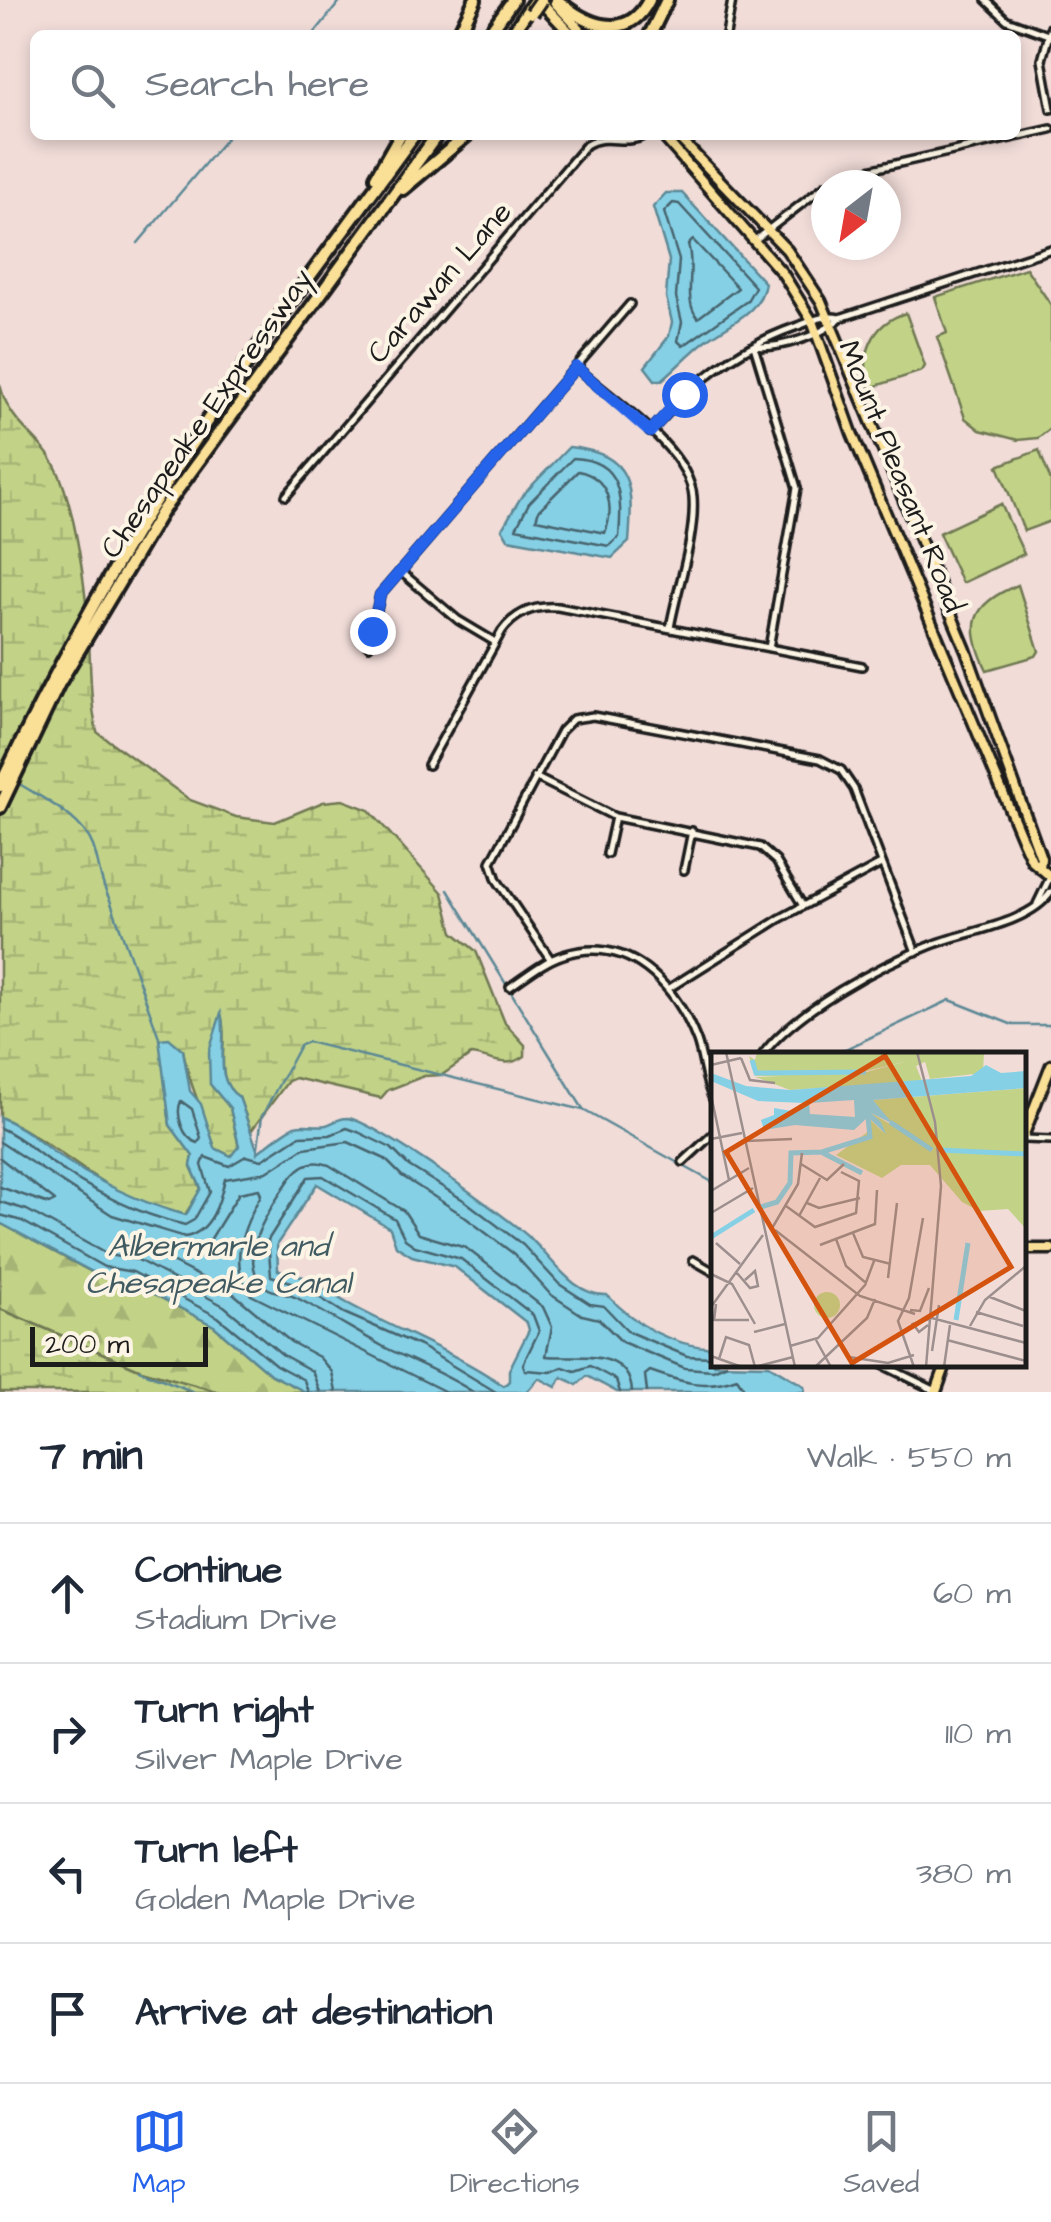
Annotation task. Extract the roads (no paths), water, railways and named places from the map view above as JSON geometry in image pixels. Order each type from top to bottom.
[{"type":"highway","points":[[460,30],[477,0]]},
{"type":"highway","points":[[492,30],[513,0]]},
{"type":"highway","points":[[554,0],[580,19],[611,27],[634,20],[649,0]]},
{"type":"highway","points":[[652,30],[666,0]]},
{"type":"highway","points":[[516,30],[535,4],[566,30]]},
{"type":"highway","points":[[361,208],[397,140]]},
{"type":"highway","name":"Chesapeake Expressway","points":[[32,730],[147,513],[224,395],[410,140]]},
{"type":"highway","name":"Chesapeake Expressway","points":[[32,730],[162,511],[433,140]]},
{"type":"highway","points":[[342,263],[402,191],[461,140]]},
{"type":"highway","points":[[0,786],[32,730]]},
{"type":"highway","points":[[0,807],[32,730]]},
{"type":"main road","points":[[554,0],[581,30]]},
{"type":"main road","name":"Mount Pleasant Road","points":[[666,140],[755,240],[812,321],[852,433],[1032,861],[1050,877]]},
{"type":"main road","name":"Mount Pleasant Road","points":[[681,140],[770,230],[828,315],[966,650],[1036,843],[1040,868]]},
{"type":"main road","points":[[995,772],[1027,838],[1036,843]]},
{"type":"main road","points":[[1026,1132],[1051,1065]]},
{"type":"main road","points":[[936,1391],[945,1367]]},
{"type":"street","points":[[727,30],[732,0]]},
{"type":"street","points":[[986,0],[1007,20],[1048,36]]},
{"type":"street","points":[[1051,27],[1042,72],[1051,109]]},
{"type":"street","points":[[1021,136],[1051,129]]},
{"type":"street","name":"Carawan Lane","points":[[286,496],[584,148],[597,140]]},
{"type":"street","points":[[871,170],[1003,140]]},
{"type":"street","points":[[755,240],[811,197]]},
{"type":"street","points":[[754,346],[766,348],[832,325],[840,318],[1051,250]]},
{"type":"street","points":[[369,646],[377,602],[400,571],[630,304]]},
{"type":"street","points":[[650,432],[701,377],[763,338],[828,315],[840,318]]},
{"type":"street","points":[[754,346],[796,488],[769,648]]},
{"type":"street","points":[[576,367],[650,432],[684,468],[692,496],[670,629]]},
{"type":"street","points":[[400,571],[458,620],[495,642]]},
{"type":"street","points":[[428,765],[495,642],[516,616],[544,606],[862,666]]},
{"type":"street","points":[[551,960],[492,864],[496,846],[561,731],[573,719],[584,716],[820,759],[838,768],[850,782],[916,952]]},
{"type":"street","points":[[535,776],[615,817],[764,849],[803,906]]},
{"type":"street","points":[[607,854],[615,817]]},
{"type":"street","points":[[684,870],[692,831]]},
{"type":"street","points":[[668,990],[803,906],[882,864]]},
{"type":"street","points":[[1037,904],[1050,877]]},
{"type":"street","points":[[765,1052],[792,1023],[916,952],[1028,911],[1051,892]]},
{"type":"street","points":[[510,987],[551,960],[584,952],[621,954],[650,970],[668,990],[697,1042],[711,1091]]},
{"type":"street","points":[[683,1162],[711,1136]]},
{"type":"street","points":[[1026,1137],[1051,1140]]},
{"type":"street","points":[[693,1260],[711,1270]]},
{"type":"street","points":[[888,1367],[936,1391]]},
{"type":"water","points":[[666,193],[682,193],[765,283],[750,310],[704,342],[662,380],[655,380],[645,367],[669,336],[672,322],[666,297],[669,260],[653,207]]},
{"type":"water","points":[[569,447],[607,457],[625,477],[631,505],[629,542],[612,558],[508,539],[502,529],[521,497]]},
{"type":"water","name":"Albermarle and Chesapeake Canal","points":[[221,1013],[223,1070],[231,1090],[239,1097],[258,1152],[295,1126],[326,1125],[347,1118],[361,1123],[410,1151],[495,1210],[530,1238],[574,1283],[595,1294],[607,1295],[642,1325],[668,1338],[711,1348],[711,1367],[772,1367],[804,1386],[805,1392],[617,1392],[587,1376],[577,1385],[562,1377],[556,1387],[539,1378],[527,1392],[306,1392],[270,1374],[214,1326],[129,1281],[102,1277],[0,1223],[0,1117],[99,1181],[186,1215],[201,1188],[191,1166],[193,1156],[170,1125],[159,1039],[169,1038],[183,1050],[190,1091],[201,1104],[215,1148],[231,1156],[239,1146],[230,1108],[210,1084],[209,1052]],"holes":[[[317,1184],[390,1228],[396,1246],[412,1256],[455,1267],[527,1323],[529,1330],[504,1386],[306,1278],[278,1270],[277,1244]]]},
{"type":"waterway","points":[[317,30],[341,0]]},
{"type":"waterway","points":[[138,243],[225,140]]},
{"type":"waterway","points":[[18,783],[61,810],[88,836],[160,1040]]},
{"type":"waterway","points":[[448,890],[583,1109]]},
{"type":"waterway","points":[[839,1052],[950,1000],[1013,1025],[1051,1025]]},
{"type":"waterway","points":[[257,1154],[262,1116],[300,1045],[308,1042],[583,1110],[711,1181]]},
{"type":"waterway","points":[[139,1370],[194,1392]]}]
